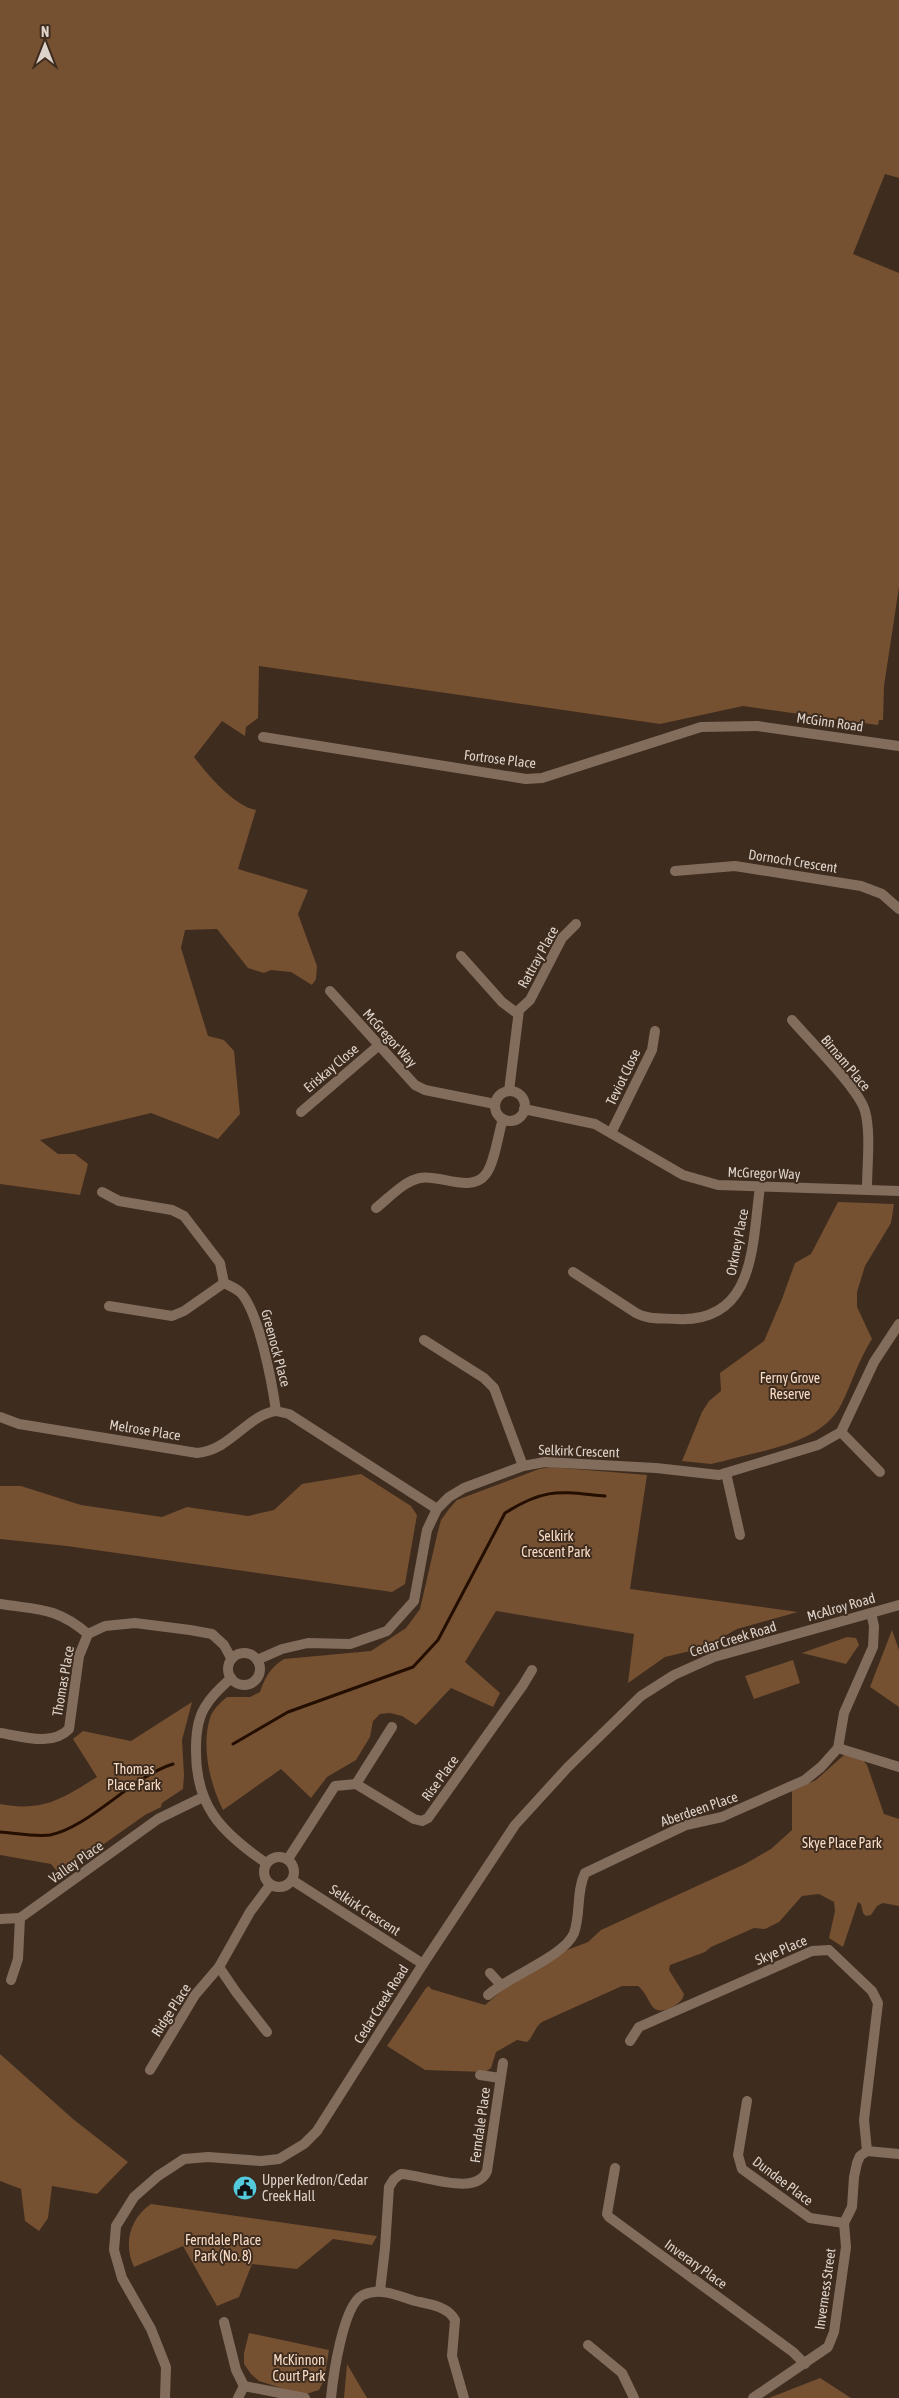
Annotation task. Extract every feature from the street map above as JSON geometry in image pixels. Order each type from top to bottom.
[{"type":"street","name":"Fortrose Place","points":[[264,737],[526,779],[542,778],[701,727],[757,726]]},
{"type":"street","name":"McGinn Road","points":[[757,726],[899,746]]},
{"type":"street","name":"Dornoch Crescent","points":[[675,872],[735,866],[861,886],[882,894],[899,909]]},
{"type":"street","name":"Rattray Place","points":[[518,1014],[530,1000],[562,938],[576,924]]},
{"type":"street","points":[[461,956],[502,1002],[518,1014],[509,1091]]},
{"type":"street","name":"McGregor Way","points":[[330,991],[410,1081],[421,1088],[495,1104]]},
{"type":"street","name":"Birnam Place","points":[[792,1020],[855,1092],[865,1109],[867,1188]]},
{"type":"street","name":"Teviot Close","points":[[611,1133],[652,1050],[655,1031]]},
{"type":"street","name":"Eriskay Close","points":[[301,1112],[378,1046]]},
{"type":"street","points":[[509,1091],[521,1096],[524,1109],[518,1118],[510,1121],[496,1113],[495,1104],[501,1094],[509,1091]]},
{"type":"street","name":"McGregor Way","points":[[524,1109],[586,1121],[611,1133],[683,1175],[718,1185],[867,1188],[899,1191]]},
{"type":"street","points":[[376,1208],[406,1184],[420,1178],[471,1183],[481,1179],[487,1172],[504,1119]]},
{"type":"street","name":"Orkney Place","points":[[573,1272],[646,1318],[695,1319],[712,1315],[727,1306],[735,1297],[746,1276],[760,1187]]},
{"type":"street","points":[[102,1192],[119,1201],[172,1210],[184,1216],[220,1263],[224,1283],[184,1311],[172,1316],[108,1306]]},
{"type":"street","name":"Greenock Place","points":[[224,1283],[240,1292],[252,1309],[273,1388],[276,1410]]},
{"type":"street","points":[[880,1472],[841,1432],[878,1354],[899,1324]]},
{"type":"street","points":[[424,1340],[484,1378],[494,1388],[523,1466]]},
{"type":"street","points":[[276,1410],[289,1414],[437,1509]]},
{"type":"street","name":"Melrose Place","points":[[0,1417],[19,1424],[197,1453],[206,1452],[222,1445],[266,1413],[276,1410]]},
{"type":"street","name":"Selkirk Crescent","points":[[257,1660],[282,1648],[308,1643],[350,1644],[387,1631],[414,1601],[427,1530],[437,1509],[456,1492],[523,1466],[552,1462],[656,1468],[711,1476],[726,1474],[818,1445],[841,1432]]},
{"type":"street","points":[[726,1474],[740,1535]]},
{"type":"street","points":[[0,1604],[56,1612],[88,1634]]},
{"type":"street","name":"McAlroy Road","points":[[790,1636],[899,1605]]},
{"type":"street","points":[[871,1613],[874,1626],[873,1647],[844,1713],[838,1748],[899,1767]]},
{"type":"street","name":"Thomas Place","points":[[0,1734],[46,1739],[59,1737],[69,1729],[79,1656],[88,1634],[105,1626],[135,1623],[212,1634],[224,1645],[232,1658]]},
{"type":"street","name":"Cedar Creek Road","points":[[166,2398],[166,2367],[151,2330],[122,2278],[114,2250],[116,2226],[134,2197],[158,2176],[184,2159],[208,2156],[260,2161],[279,2159],[304,2144],[317,2131],[422,1964],[525,1813],[641,1696],[674,1675],[699,1663],[790,1636]]},
{"type":"street","points":[[244,1653],[257,1660],[260,1670],[255,1680],[250,1683],[240,1684],[231,1678],[228,1668],[232,1658],[244,1653]]},
{"type":"street","name":"Rise Place","points":[[356,1784],[414,1819],[422,1821],[428,1818],[532,1670]]},
{"type":"street","points":[[231,1678],[207,1704],[199,1720],[195,1763],[203,1797],[209,1810],[236,1842],[266,1863]]},
{"type":"street","points":[[288,1859],[335,1786],[356,1784],[392,1727]]},
{"type":"street","name":"Aberdeen Place","points":[[488,1995],[500,1984],[568,1944],[574,1932],[580,1883],[585,1872],[686,1825],[722,1817],[805,1780],[838,1748]]},
{"type":"street","name":"Valley Place","points":[[20,1918],[158,1819],[203,1797]]},
{"type":"street","points":[[274,1857],[288,1859],[294,1869],[292,1880],[282,1887],[270,1885],[264,1874],[266,1863],[274,1857]]},
{"type":"street","name":"Selkirk Crescent","points":[[292,1880],[422,1964]]},
{"type":"street","name":"Ridge Place","points":[[150,2070],[195,1995],[219,1966],[250,1912],[270,1885]]},
{"type":"street","points":[[0,1919],[20,1918],[18,1960],[11,1980]]},
{"type":"street","name":"Skye Place","points":[[630,2041],[639,2027],[812,1951],[828,1950],[836,1955],[872,1991],[878,2002],[864,2120],[867,2151]]},
{"type":"street","points":[[219,1966],[266,2032]]},
{"type":"street","points":[[490,1974],[500,1984]]},
{"type":"street","name":"Ferndale Place","points":[[380,2291],[389,2187],[394,2179],[401,2174],[472,2184],[484,2178],[487,2170],[503,2063]]},
{"type":"street","name":"Ferndale Place","points":[[480,2075],[500,2078]]},
{"type":"street","name":"Dundee Place","points":[[748,2101],[738,2155],[742,2169],[810,2218],[844,2223]]},
{"type":"street","points":[[867,2151],[899,2154]]},
{"type":"street","name":"Inverness Street","points":[[753,2398],[828,2348],[832,2339],[846,2247],[844,2223],[852,2207],[857,2163],[860,2156],[867,2151]]},
{"type":"street","name":"Inverary Place","points":[[615,2168],[607,2214],[609,2217],[793,2352],[805,2364]]},
{"type":"street","points":[[327,2398],[331,2398],[335,2363],[352,2305],[362,2295],[380,2291],[441,2308],[453,2316],[452,2356],[464,2398]]},
{"type":"street","points":[[224,2322],[236,2370],[244,2386]]},
{"type":"street","points":[[588,2346],[622,2373],[634,2398]]},
{"type":"street","points":[[238,2398],[244,2386]]},
{"type":"street","points":[[244,2386],[305,2398]]},
{"type":"green space","points":[[0,0],[899,0],[899,178],[885,174],[853,254],[899,273],[899,587],[884,686],[883,720],[879,720],[878,725],[743,706],[660,724],[259,666],[258,718],[246,727],[245,736],[222,721],[194,757],[214,781],[230,796],[239,803],[256,810],[238,869],[308,890],[298,914],[317,966],[316,979],[312,985],[291,972],[271,970],[264,973],[248,968],[217,929],[185,930],[181,948],[208,1036],[224,1040],[234,1051],[240,1114],[218,1139],[151,1113],[40,1140],[58,1154],[75,1154],[88,1164],[80,1195],[0,1184]]},
{"type":"green space","name":"Ferny Grove Reserve","points":[[838,1202],[894,1204],[891,1223],[865,1266],[857,1292],[857,1307],[872,1339],[841,1405],[832,1418],[820,1429],[789,1444],[711,1464],[682,1461],[702,1412],[709,1401],[721,1391],[720,1373],[764,1341],[795,1263],[811,1254]]},
{"type":"green space","name":"Selkirk Crescent Park","points":[[551,1467],[647,1475],[630,1589],[798,1612],[737,1629],[703,1648],[665,1657],[628,1683],[634,1634],[496,1611],[465,1662],[500,1693],[493,1707],[451,1688],[416,1725],[402,1716],[390,1713],[380,1714],[373,1721],[370,1737],[356,1760],[327,1777],[311,1798],[281,1769],[223,1810],[214,1789],[208,1765],[206,1741],[210,1718],[219,1704],[227,1697],[250,1697],[260,1692],[269,1673],[284,1659],[371,1651],[406,1628],[420,1609],[441,1520],[457,1500],[539,1469]]},
{"type":"green space","points":[[361,1474],[411,1506],[417,1515],[405,1584],[392,1592],[67,1546],[0,1539],[0,1486],[21,1486],[81,1505],[162,1517],[187,1507],[248,1516],[274,1510],[302,1484]]},
{"type":"green space","points":[[892,1630],[899,1650],[899,1707],[870,1687]]},
{"type":"green space","points":[[847,1637],[856,1638],[859,1645],[846,1664],[802,1653]]},
{"type":"green space","points":[[793,1660],[800,1683],[754,1699],[745,1676]]},
{"type":"green space","name":"Thomas Place Park","points":[[192,1702],[182,1740],[183,1789],[162,1803],[161,1807],[145,1815],[60,1875],[51,1864],[0,1855],[0,1804],[28,1806],[52,1802],[97,1777],[73,1739],[83,1731],[131,1741]]},
{"type":"green space","name":"Skye Place Park","points":[[844,1755],[861,1758],[867,1765],[884,1814],[899,1819],[899,1906],[883,1903],[877,1906],[871,1915],[866,1916],[863,1913],[861,1904],[858,1902],[843,1947],[829,1938],[835,1911],[834,1902],[819,1894],[802,1896],[779,1922],[765,1929],[754,1928],[711,1947],[705,1952],[670,1965],[669,1970],[684,1994],[679,2002],[666,2010],[655,2009],[638,1986],[622,1986],[542,2022],[527,2042],[517,2040],[496,2052],[491,2068],[485,2072],[425,2070],[387,2046],[429,1986],[431,1989],[485,2005],[505,1988],[567,1950],[588,1942],[601,1930],[745,1864],[771,1849],[792,1830],[792,1791],[816,1780]]},
{"type":"green space","points":[[0,2054],[73,2119],[128,2162],[97,2194],[52,2186],[48,2218],[39,2231],[25,2221],[21,2189],[0,2181]]},
{"type":"green space","name":"Ferndale Place Park (No. 8)","points":[[151,2204],[377,2236],[372,2245],[333,2239],[297,2269],[252,2264],[239,2297],[217,2306],[183,2246],[134,2267],[129,2249],[130,2232],[138,2217]]},
{"type":"green space","name":"McKinnon Court Park","points":[[249,2333],[329,2350],[324,2380],[319,2390],[303,2395],[259,2381],[244,2364],[244,2353]]},
{"type":"green space","points":[[347,2364],[367,2398],[344,2398]]},
{"type":"green space","points":[[820,2378],[851,2398],[769,2398]]},
{"type":"waterway","points":[[233,1744],[288,1712],[413,1667],[438,1640],[505,1513],[532,1499],[554,1493],[605,1496]]},
{"type":"waterway","points":[[0,1832],[50,1835],[65,1830],[80,1822],[142,1779],[157,1770],[173,1764]]},
{"type":"place","name":"Upper Kedron/Cedar Creek Hall","points":[[245,2188]]}]
